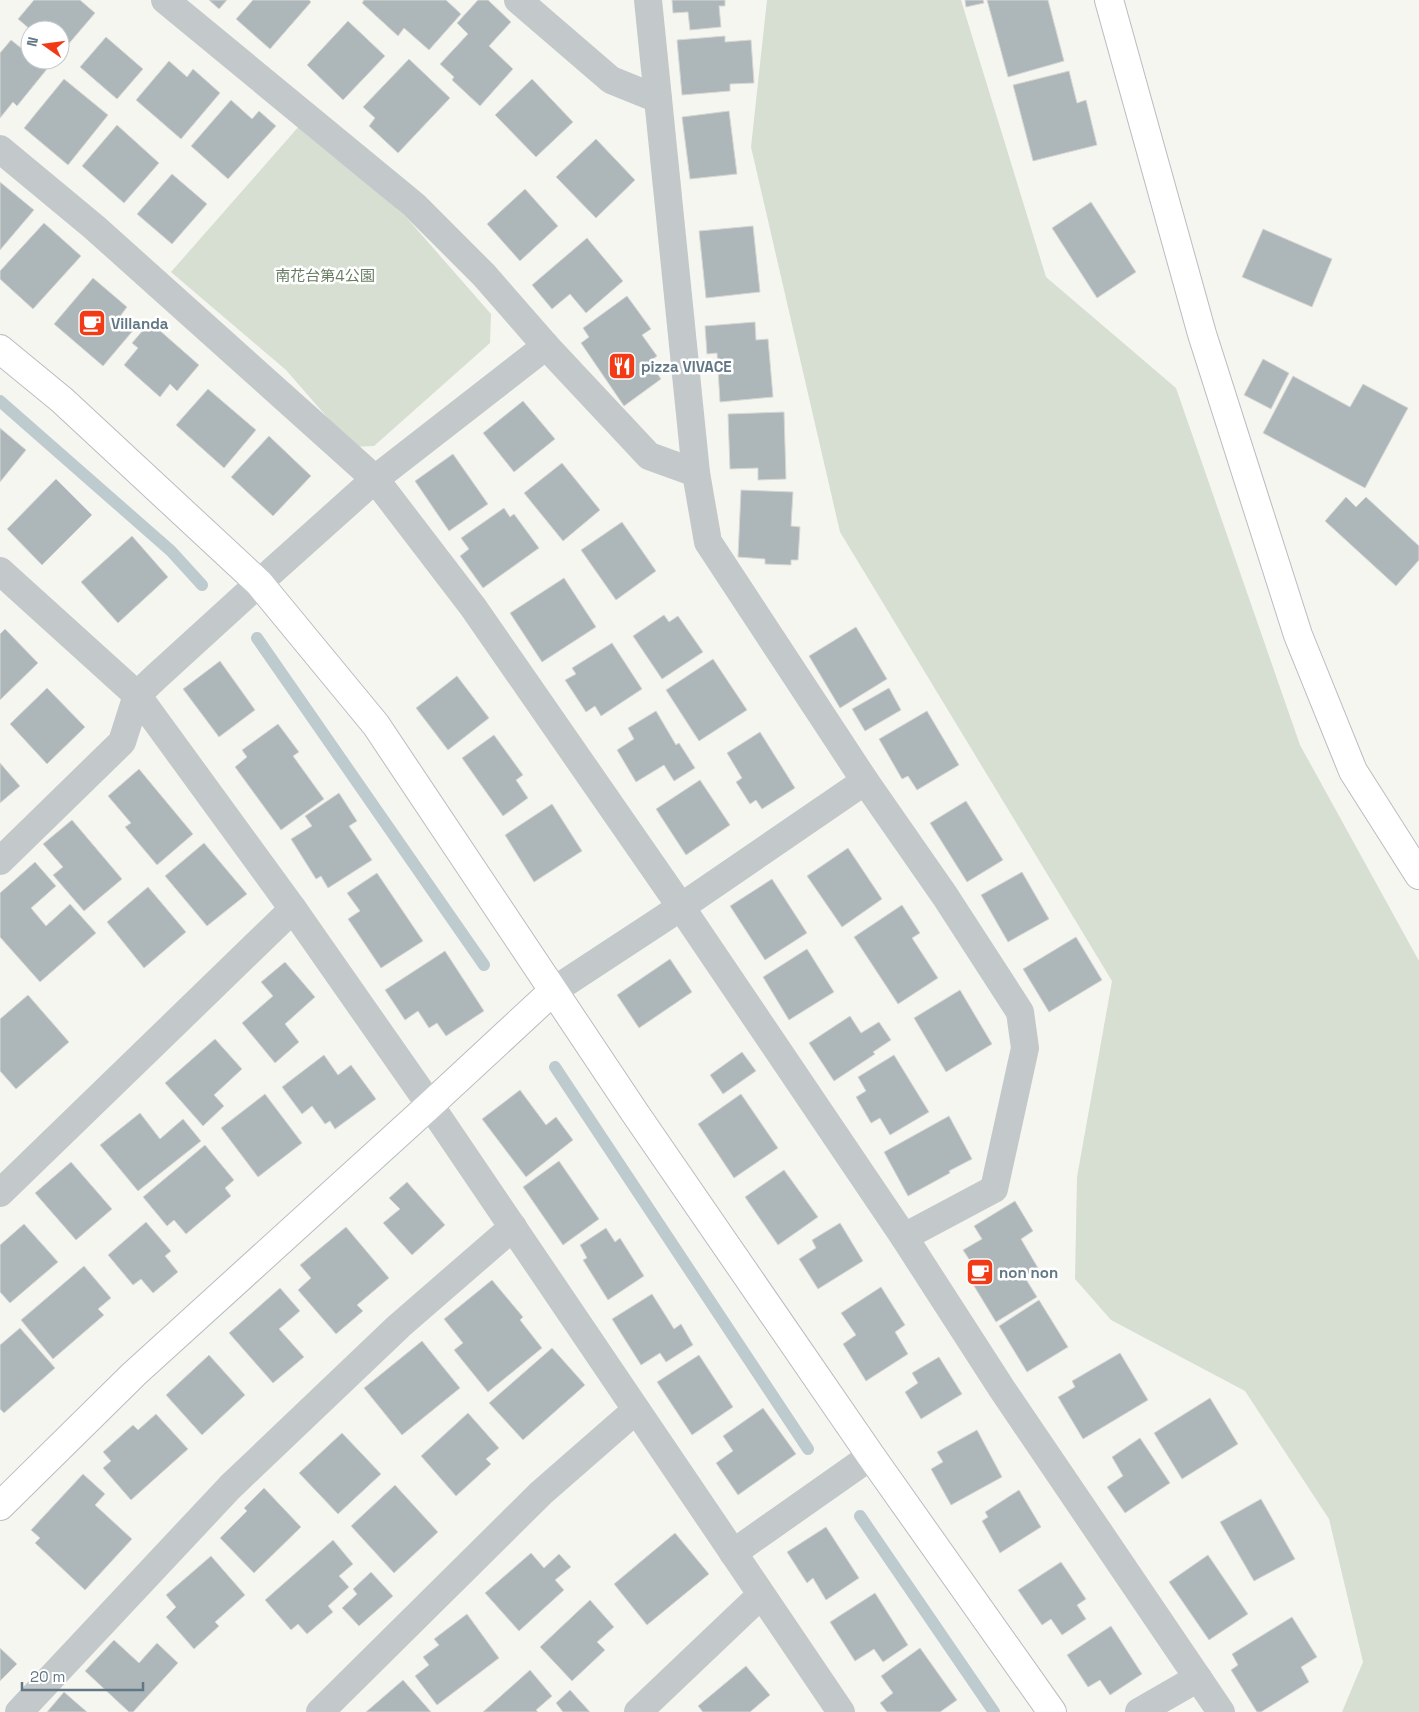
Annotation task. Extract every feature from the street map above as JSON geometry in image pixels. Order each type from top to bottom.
[{"type":"street","points":[[165,0],[414,205],[484,275],[546,346],[649,456],[696,473]]},
{"type":"street","points":[[518,0],[611,80],[658,99]]},
{"type":"street","points":[[648,0],[696,473],[708,542],[1020,1012],[1024,1048],[994,1189],[904,1237]]},
{"type":"street","points":[[1109,0],[1202,334],[1298,635],[1353,771],[1419,875]]},
{"type":"street","points":[[0,149],[94,227],[375,479],[473,607],[681,907],[904,1237],[1002,1388],[1222,1712]]},
{"type":"street","points":[[0,861],[122,742],[138,695],[259,582],[375,479],[546,346]]},
{"type":"street","points":[[0,349],[62,400],[259,582],[376,725],[553,991],[871,1456],[1052,1712]]},
{"type":"street","points":[[3,580],[138,695],[430,1105],[841,1712]]},
{"type":"street","points":[[0,1506],[134,1374],[553,991],[681,907],[865,781]]},
{"type":"street","points":[[0,1193],[292,909]]},
{"type":"street","points":[[18,1712],[230,1487],[399,1326],[513,1227]]},
{"type":"street","points":[[320,1712],[541,1493],[636,1410]]},
{"type":"street","points":[[733,1553],[871,1456]]},
{"type":"street","points":[[638,1712],[761,1595]]},
{"type":"street","points":[[1139,1712],[1198,1678]]},
{"type":"green space","points":[[767,0],[961,0],[1046,277],[1176,388],[1300,745],[1419,961],[1419,1712],[1342,1712],[1363,1662],[1329,1519],[1245,1391],[1111,1320],[1075,1279],[1077,1177],[1112,981],[840,532],[751,147]]},
{"type":"green space","name":"南花台第4公園","points":[[300,125],[406,217],[491,314],[490,343],[374,446],[353,447],[286,370],[171,272]]},
{"type":"building","points":[[34,0],[80,0],[95,13],[70,42],[70,20],[20,21],[18,19]]},
{"type":"building","points":[[209,0],[227,0],[219,9]]},
{"type":"building","points":[[253,0],[309,0],[311,2],[270,49],[236,19]]},
{"type":"building","points":[[364,0],[446,0],[461,14],[429,50],[404,28],[398,36],[362,3]]},
{"type":"building","points":[[478,0],[488,0],[511,22],[489,46],[513,69],[480,106],[452,80],[454,77],[440,64],[468,34],[457,23]]},
{"type":"building","points":[[672,0],[725,0],[725,6],[719,6],[721,27],[690,30],[688,12],[673,13]]},
{"type":"building","points":[[965,0],[983,0],[984,3],[966,7]]},
{"type":"building","points":[[987,0],[1048,0],[1064,61],[1008,77]]},
{"type":"building","points":[[348,21],[385,56],[343,100],[307,65]]},
{"type":"building","points":[[725,36],[725,42],[751,40],[754,83],[730,84],[730,91],[682,95],[677,40]]},
{"type":"building","points":[[106,37],[143,69],[117,99],[80,67]]},
{"type":"building","points":[[11,40],[20,47],[20,70],[46,70],[17,106],[13,102],[0,118],[0,53]]},
{"type":"building","points":[[409,59],[450,98],[398,153],[369,126],[375,118],[363,107]]},
{"type":"building","points":[[169,61],[187,77],[193,69],[220,93],[181,139],[136,100]]},
{"type":"building","points":[[1069,71],[1077,103],[1086,100],[1097,145],[1033,161],[1013,85]]},
{"type":"building","points":[[64,79],[108,115],[68,165],[24,128]]},
{"type":"building","points":[[532,79],[573,122],[536,157],[495,115]]},
{"type":"building","points":[[231,100],[252,119],[259,111],[276,126],[228,179],[191,146]]},
{"type":"building","points":[[729,111],[737,174],[690,179],[682,117]]},
{"type":"building","points":[[117,125],[159,163],[124,203],[82,166]]},
{"type":"building","points":[[596,139],[635,180],[596,218],[556,177]]},
{"type":"building","points":[[172,174],[207,204],[172,244],[137,214]]},
{"type":"building","points":[[0,182],[34,210],[0,250]]},
{"type":"building","points":[[525,189],[558,226],[520,261],[487,224]]},
{"type":"building","points":[[1091,202],[1136,272],[1097,298],[1052,228]]},
{"type":"building","points":[[44,223],[81,256],[33,309],[0,279],[0,271]]},
{"type":"building","points":[[753,226],[760,292],[706,298],[699,231]]},
{"type":"building","points":[[1263,229],[1332,259],[1312,307],[1242,277]]},
{"type":"building","points":[[587,238],[623,281],[586,313],[570,294],[552,309],[532,285]]},
{"type":"building","points":[[93,278],[127,307],[121,315],[136,327],[103,366],[54,324]]},
{"type":"building","points":[[627,296],[651,329],[642,335],[657,356],[649,362],[661,379],[624,406],[581,343],[589,337],[583,328]]},
{"type":"building","points":[[150,322],[199,365],[177,391],[170,384],[160,397],[124,365],[138,348],[132,343]]},
{"type":"building","points":[[755,322],[756,340],[768,339],[773,397],[720,402],[717,353],[707,354],[705,326]]},
{"type":"building","points":[[1263,359],[1289,373],[1271,409],[1244,395]]},
{"type":"building","points":[[1293,376],[1350,407],[1363,384],[1408,408],[1365,488],[1263,433]]},
{"type":"building","points":[[208,389],[256,430],[224,468],[176,425]]},
{"type":"building","points":[[523,401],[555,439],[514,472],[483,433]]},
{"type":"building","points":[[784,412],[786,479],[758,480],[758,468],[730,469],[728,414]]},
{"type":"building","points":[[0,428],[26,450],[0,482]]},
{"type":"building","points":[[269,436],[311,476],[273,516],[231,477]]},
{"type":"building","points":[[453,454],[488,504],[449,531],[415,481]]},
{"type":"building","points":[[562,463],[600,510],[563,541],[524,493]]},
{"type":"building","points":[[56,479],[92,515],[42,565],[7,529]]},
{"type":"building","points":[[741,490],[793,492],[791,526],[800,527],[798,560],[791,560],[791,565],[765,564],[765,559],[738,557]]},
{"type":"building","points":[[1346,497],[1356,507],[1366,497],[1419,546],[1419,560],[1396,586],[1325,521]]},
{"type":"building","points":[[504,508],[510,517],[514,514],[539,548],[483,588],[460,556],[469,549],[461,538]]},
{"type":"building","points":[[622,522],[656,571],[616,600],[581,550]]},
{"type":"building","points":[[132,536],[168,577],[118,623],[81,582]]},
{"type":"building","points":[[564,578],[596,627],[542,662],[510,613]]},
{"type":"building","points":[[664,615],[669,622],[678,616],[703,652],[662,679],[633,636]]},
{"type":"building","points":[[856,627],[887,679],[840,708],[809,656]]},
{"type":"building","points":[[5,629],[38,663],[0,700],[0,634]]},
{"type":"building","points":[[612,643],[642,689],[601,716],[595,706],[586,712],[565,680],[576,674],[572,668]]},
{"type":"building","points":[[713,659],[747,710],[699,741],[666,690]]},
{"type":"building","points":[[220,661],[255,710],[219,737],[183,689]]},
{"type":"building","points":[[457,676],[489,718],[448,750],[416,708]]},
{"type":"building","points":[[47,688],[85,727],[47,764],[10,724]]},
{"type":"building","points":[[889,688],[901,710],[865,731],[852,709]]},
{"type":"building","points":[[656,711],[676,745],[679,743],[695,768],[674,781],[664,765],[636,782],[617,750],[634,739],[628,728]]},
{"type":"building","points":[[927,711],[959,765],[917,790],[908,776],[902,779],[879,739]]},
{"type":"building","points":[[278,724],[299,752],[293,756],[324,799],[281,830],[235,767],[247,757],[242,750]]},
{"type":"building","points":[[760,732],[795,788],[762,809],[756,800],[750,804],[736,782],[742,778],[727,753]]},
{"type":"building","points":[[494,735],[523,775],[516,780],[528,798],[503,816],[462,758]]},
{"type":"building","points":[[0,763],[20,786],[0,803]]},
{"type":"building","points":[[139,769],[193,834],[157,865],[125,827],[131,823],[108,796]]},
{"type":"building","points":[[700,780],[730,825],[686,855],[656,809]]},
{"type":"building","points":[[339,793],[357,821],[349,826],[372,860],[328,888],[321,876],[316,879],[291,839],[312,826],[305,816]]},
{"type":"building","points":[[966,801],[1003,860],[967,882],[930,823]]},
{"type":"building","points":[[552,804],[582,851],[534,882],[505,835]]},
{"type":"building","points":[[72,820],[122,879],[84,911],[53,875],[63,867],[43,844]]},
{"type":"building","points":[[204,843],[247,894],[207,926],[165,876]]},
{"type":"building","points":[[848,848],[882,899],[842,927],[807,876]]},
{"type":"building","points":[[35,862],[56,886],[31,908],[46,926],[70,904],[96,933],[40,982],[0,937],[0,893]]},
{"type":"building","points":[[1022,872],[1049,919],[1008,942],[981,895]]},
{"type":"building","points":[[377,873],[423,941],[381,968],[348,919],[360,911],[347,893]]},
{"type":"building","points":[[772,879],[807,933],[765,960],[730,906]]},
{"type":"building","points":[[148,887],[186,932],[144,968],[107,922]]},
{"type":"building","points":[[902,905],[920,933],[912,938],[938,978],[898,1004],[854,937]]},
{"type":"building","points":[[1076,937],[1102,980],[1049,1012],[1023,969]]},
{"type":"building","points":[[807,949],[834,992],[789,1020],[763,977]]},
{"type":"building","points":[[445,951],[484,1011],[446,1036],[437,1023],[429,1028],[418,1011],[405,1020],[385,990]]},
{"type":"building","points":[[670,959],[692,992],[639,1028],[617,995]]},
{"type":"building","points":[[285,962],[315,997],[285,1024],[299,1042],[275,1063],[242,1023],[273,996],[261,982]]},
{"type":"building","points":[[960,990],[992,1044],[946,1072],[914,1018]]},
{"type":"building","points":[[28,995],[69,1042],[16,1089],[0,1071],[0,1019]]},
{"type":"building","points":[[850,1016],[861,1033],[879,1022],[891,1040],[873,1052],[875,1054],[834,1081],[809,1043]]},
{"type":"building","points":[[215,1039],[242,1069],[214,1095],[224,1106],[203,1126],[165,1083]]},
{"type":"building","points":[[742,1052],[756,1071],[723,1094],[710,1075]]},
{"type":"building","points":[[324,1055],[338,1075],[351,1065],[376,1099],[335,1129],[330,1121],[325,1124],[312,1106],[302,1114],[282,1087]]},
{"type":"building","points":[[894,1055],[929,1112],[890,1135],[880,1118],[871,1123],[856,1097],[866,1091],[858,1077]]},
{"type":"building","points":[[520,1090],[546,1125],[556,1117],[573,1140],[526,1177],[482,1119]]},
{"type":"building","points":[[265,1094],[302,1143],[258,1177],[221,1128]]},
{"type":"building","points":[[741,1094],[778,1148],[734,1178],[698,1124]]},
{"type":"building","points":[[140,1113],[160,1139],[183,1119],[201,1141],[138,1191],[100,1145]]},
{"type":"building","points":[[949,1116],[972,1159],[908,1196],[884,1152]]},
{"type":"building","points":[[205,1145],[234,1180],[225,1188],[231,1196],[186,1234],[174,1220],[167,1226],[143,1197]]},
{"type":"building","points":[[559,1161],[599,1219],[563,1245],[523,1187]]},
{"type":"building","points":[[71,1162],[112,1209],[76,1240],[35,1193]]},
{"type":"building","points":[[784,1170],[818,1217],[778,1245],[745,1197]]},
{"type":"building","points":[[407,1182],[445,1225],[412,1255],[383,1223],[400,1209],[389,1198]]},
{"type":"building","points":[[1015,1201],[1033,1231],[1021,1239],[1038,1268],[1024,1276],[1037,1297],[996,1322],[971,1281],[980,1276],[963,1250],[982,1239],[974,1226]]},
{"type":"building","points":[[146,1222],[171,1251],[165,1256],[178,1272],[153,1293],[141,1279],[133,1285],[108,1255]]},
{"type":"building","points":[[840,1223],[863,1261],[818,1289],[799,1259],[816,1248],[812,1240]]},
{"type":"building","points":[[24,1224],[58,1262],[10,1303],[0,1292],[0,1245]]},
{"type":"building","points":[[346,1227],[389,1278],[357,1305],[363,1311],[336,1334],[298,1290],[311,1278],[300,1265]]},
{"type":"building","points":[[606,1228],[615,1242],[620,1238],[644,1276],[608,1300],[583,1260],[587,1258],[580,1245]]},
{"type":"building","points":[[84,1266],[111,1298],[98,1309],[104,1315],[53,1359],[21,1320]]},
{"type":"building","points":[[492,1280],[523,1317],[520,1320],[542,1348],[488,1392],[454,1350],[463,1343],[444,1319]]},
{"type":"building","points":[[881,1287],[905,1325],[895,1332],[908,1354],[866,1381],[843,1344],[856,1335],[841,1313]]},
{"type":"building","points":[[280,1288],[300,1311],[279,1329],[304,1357],[273,1383],[229,1333]]},
{"type":"building","points":[[652,1294],[674,1329],[681,1324],[693,1345],[666,1362],[660,1353],[641,1365],[612,1319]]},
{"type":"building","points":[[1039,1300],[1068,1347],[1027,1372],[999,1326]]},
{"type":"building","points":[[20,1328],[55,1368],[4,1413],[0,1409],[0,1345]]},
{"type":"building","points":[[422,1341],[460,1388],[402,1435],[364,1388]]},
{"type":"building","points":[[552,1348],[585,1385],[523,1440],[489,1403]]},
{"type":"building","points":[[1120,1353],[1148,1400],[1083,1439],[1058,1397],[1075,1387],[1072,1381]]},
{"type":"building","points":[[209,1355],[245,1395],[202,1435],[166,1395]]},
{"type":"building","points":[[699,1355],[733,1407],[692,1435],[657,1382]]},
{"type":"building","points":[[939,1357],[962,1394],[921,1419],[905,1392],[918,1383],[912,1373]]},
{"type":"building","points":[[1210,1398],[1238,1444],[1182,1479],[1154,1433]]},
{"type":"building","points":[[763,1408],[796,1454],[738,1495],[716,1463],[733,1451],[723,1436]]},
{"type":"building","points":[[468,1413],[499,1448],[486,1459],[491,1464],[456,1496],[421,1456]]},
{"type":"building","points":[[156,1414],[188,1449],[131,1500],[103,1468],[111,1461],[103,1452],[133,1425],[138,1430]]},
{"type":"building","points":[[977,1430],[1002,1477],[951,1505],[931,1469],[943,1462],[937,1452]]},
{"type":"building","points":[[342,1433],[381,1474],[338,1514],[299,1473]]},
{"type":"building","points":[[1140,1438],[1170,1483],[1125,1513],[1107,1487],[1123,1476],[1112,1457]]},
{"type":"building","points":[[83,1474],[105,1494],[95,1505],[132,1539],[85,1590],[35,1543],[40,1538],[31,1530]]},
{"type":"building","points":[[395,1485],[438,1532],[394,1573],[351,1526]]},
{"type":"building","points":[[264,1488],[301,1527],[254,1573],[220,1538],[247,1511],[244,1508]]},
{"type":"building","points":[[1019,1490],[1041,1527],[1000,1553],[982,1521],[988,1517],[985,1512]]},
{"type":"building","points":[[1261,1499],[1295,1559],[1254,1581],[1220,1522]]},
{"type":"building","points":[[826,1527],[859,1578],[826,1600],[813,1578],[807,1583],[787,1552]]},
{"type":"building","points":[[675,1533],[709,1574],[647,1625],[614,1584]]},
{"type":"building","points":[[333,1540],[353,1564],[339,1576],[349,1587],[328,1606],[333,1612],[307,1634],[298,1624],[291,1630],[265,1600]]},
{"type":"building","points":[[531,1553],[544,1568],[559,1554],[571,1567],[555,1580],[564,1590],[519,1631],[485,1593]]},
{"type":"building","points":[[1208,1555],[1248,1614],[1209,1640],[1169,1582]]},
{"type":"building","points":[[211,1556],[245,1595],[215,1622],[219,1626],[194,1649],[166,1617],[176,1607],[166,1595]]},
{"type":"building","points":[[1061,1562],[1086,1599],[1077,1605],[1086,1619],[1062,1635],[1051,1619],[1042,1625],[1018,1590]]},
{"type":"building","points":[[371,1572],[393,1596],[359,1626],[342,1608],[357,1594],[353,1589]]},
{"type":"building","points":[[875,1593],[908,1645],[883,1662],[874,1649],[855,1661],[830,1622]]},
{"type":"building","points":[[590,1600],[614,1627],[597,1642],[605,1650],[572,1681],[540,1647]]},
{"type":"building","points":[[467,1614],[499,1658],[437,1705],[415,1676],[429,1665],[423,1657],[439,1645],[434,1639]]},
{"type":"building","points":[[1292,1617],[1317,1657],[1301,1667],[1309,1682],[1261,1712],[1257,1712],[1231,1670],[1238,1665],[1232,1654]]},
{"type":"building","points":[[1111,1626],[1142,1674],[1110,1695],[1100,1680],[1088,1687],[1067,1655]]},
{"type":"building","points":[[114,1640],[139,1663],[157,1643],[178,1663],[133,1712],[129,1712],[85,1671]]},
{"type":"building","points":[[0,1648],[17,1664],[0,1681]]},
{"type":"building","points":[[920,1648],[957,1700],[940,1712],[887,1712],[880,1703],[893,1693],[881,1676]]},
{"type":"building","points":[[746,1666],[770,1695],[750,1712],[703,1712],[698,1706]]},
{"type":"building","points":[[530,1670],[552,1696],[536,1710],[538,1712],[483,1712]]},
{"type":"building","points":[[403,1680],[431,1712],[366,1712]]},
{"type":"building","points":[[570,1690],[590,1712],[563,1712],[556,1703]]},
{"type":"building","points":[[64,1692],[87,1712],[47,1712]]},
{"type":"waterway","points":[[0,401],[171,551],[202,585]]},
{"type":"waterway","points":[[257,638],[484,965]]},
{"type":"waterway","points":[[555,1067],[808,1449]]},
{"type":"waterway","points":[[860,1516],[994,1712]]},
{"type":"place","name":"Villanda","points":[[92,323]]},
{"type":"place","name":"pizza VIVACE","points":[[622,366]]},
{"type":"place","name":"non non","points":[[980,1272]]}]
